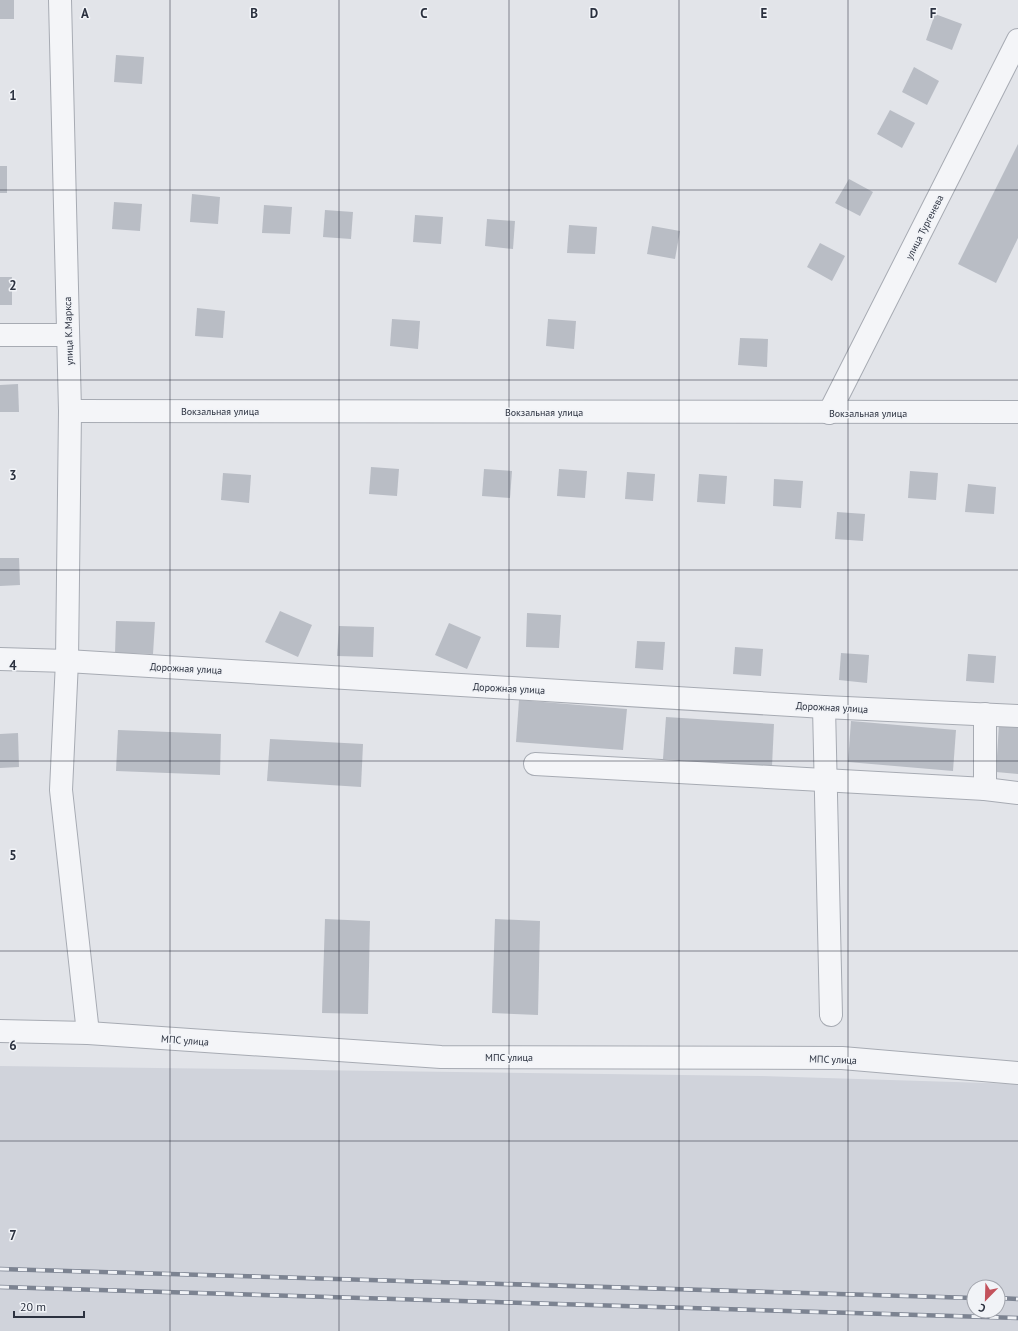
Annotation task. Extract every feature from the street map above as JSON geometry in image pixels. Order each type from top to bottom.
[{"type":"street","name":"улица К.Маркса","points":[[60,0],[70,411],[67,661],[61,790],[88,1033]]},
{"type":"street","name":"улица Тургенева","points":[[829,413],[1018,40]]},
{"type":"street","points":[[0,335],[68,335]]},
{"type":"street","name":"Вокзальная улица","points":[[70,411],[1018,412]]},
{"type":"street","name":"Дорожная улица","points":[[0,659],[67,661],[824,707],[1018,716]]},
{"type":"street","points":[[824,707],[831,1015]]},
{"type":"street","points":[[985,714],[985,789]]},
{"type":"street","points":[[535,764],[985,789],[1018,793]]},
{"type":"street","name":"МПС улица","points":[[0,1031],[88,1033],[441,1057],[842,1058],[1018,1073]]},
{"type":"shaded area","points":[[0,1066],[760,1076],[1018,1084],[1018,1331],[0,1331]]},
{"type":"building","points":[[0,0],[14,0],[14,19],[0,19]]},
{"type":"building","points":[[935,14],[962,24],[952,50],[926,40]]},
{"type":"building","points":[[116,55],[144,57],[142,84],[114,82]]},
{"type":"building","points":[[914,67],[939,81],[927,105],[902,92]]},
{"type":"building","points":[[890,110],[915,123],[902,148],[877,134]]},
{"type":"building","points":[[1018,144],[1018,238],[996,283],[958,264]]},
{"type":"building","points":[[0,166],[7,166],[7,193],[0,193]]},
{"type":"building","points":[[849,179],[873,192],[860,216],[835,203]]},
{"type":"building","points":[[192,194],[220,197],[218,224],[190,222]]},
{"type":"building","points":[[114,202],[142,204],[140,231],[112,229]]},
{"type":"building","points":[[264,205],[292,207],[290,234],[262,233]]},
{"type":"building","points":[[325,210],[353,212],[351,239],[323,237]]},
{"type":"building","points":[[415,215],[443,217],[441,244],[413,242]]},
{"type":"building","points":[[487,219],[515,221],[513,249],[485,246]]},
{"type":"building","points":[[569,225],[597,227],[595,254],[567,253]]},
{"type":"building","points":[[652,226],[680,231],[675,259],[647,254]]},
{"type":"building","points":[[820,243],[845,256],[832,281],[807,267]]},
{"type":"building","points":[[0,277],[12,277],[12,305],[0,305]]},
{"type":"building","points":[[197,308],[225,311],[223,338],[195,336]]},
{"type":"building","points":[[392,319],[420,321],[418,349],[390,346]]},
{"type":"building","points":[[548,319],[576,321],[574,349],[546,346]]},
{"type":"building","points":[[740,338],[768,339],[767,367],[738,365]]},
{"type":"building","points":[[18,384],[19,412],[0,412],[0,385]]},
{"type":"building","points":[[371,467],[399,469],[397,496],[369,494]]},
{"type":"building","points":[[484,469],[512,471],[510,498],[482,496]]},
{"type":"building","points":[[559,469],[587,471],[585,498],[557,496]]},
{"type":"building","points":[[910,471],[938,473],[936,500],[908,498]]},
{"type":"building","points":[[627,472],[655,474],[653,501],[625,499]]},
{"type":"building","points":[[223,473],[251,475],[249,503],[221,500]]},
{"type":"building","points":[[699,474],[727,476],[725,504],[697,502]]},
{"type":"building","points":[[774,479],[803,481],[801,508],[773,506]]},
{"type":"building","points":[[968,484],[996,487],[994,514],[965,512]]},
{"type":"building","points":[[837,512],[865,514],[863,541],[835,539]]},
{"type":"building","points":[[0,558],[19,558],[20,585],[0,586]]},
{"type":"building","points":[[280,611],[312,625],[298,657],[265,642]]},
{"type":"building","points":[[527,613],[561,615],[559,648],[526,647]]},
{"type":"building","points":[[116,621],[155,622],[153,654],[115,653]]},
{"type":"building","points":[[449,623],[481,637],[467,669],[435,655]]},
{"type":"building","points":[[339,626],[374,627],[373,657],[337,656]]},
{"type":"building","points":[[637,641],[665,642],[663,670],[635,668]]},
{"type":"building","points":[[735,647],[763,649],[761,676],[733,674]]},
{"type":"building","points":[[841,653],[869,655],[867,683],[839,680]]},
{"type":"building","points":[[968,654],[996,656],[994,683],[966,681]]},
{"type":"building","points":[[519,700],[627,709],[623,750],[516,742]]},
{"type":"building","points":[[666,717],[774,724],[772,766],[663,759]]},
{"type":"building","points":[[851,721],[956,730],[953,771],[848,762]]},
{"type":"building","points":[[999,724],[1018,725],[1018,774],[996,772]]},
{"type":"building","points":[[118,730],[221,734],[220,775],[116,771]]},
{"type":"building","points":[[18,733],[19,767],[0,768],[0,734]]},
{"type":"building","points":[[270,739],[363,744],[361,787],[267,781]]},
{"type":"building","points":[[325,919],[370,921],[368,1014],[322,1013]]},
{"type":"building","points":[[495,919],[540,921],[538,1015],[492,1013]]},
{"type":"railway","points":[[0,1269],[966,1298]]},
{"type":"railway","points":[[0,1287],[1018,1318]]},
{"type":"railway","points":[[1006,1298],[1018,1299]]}]
